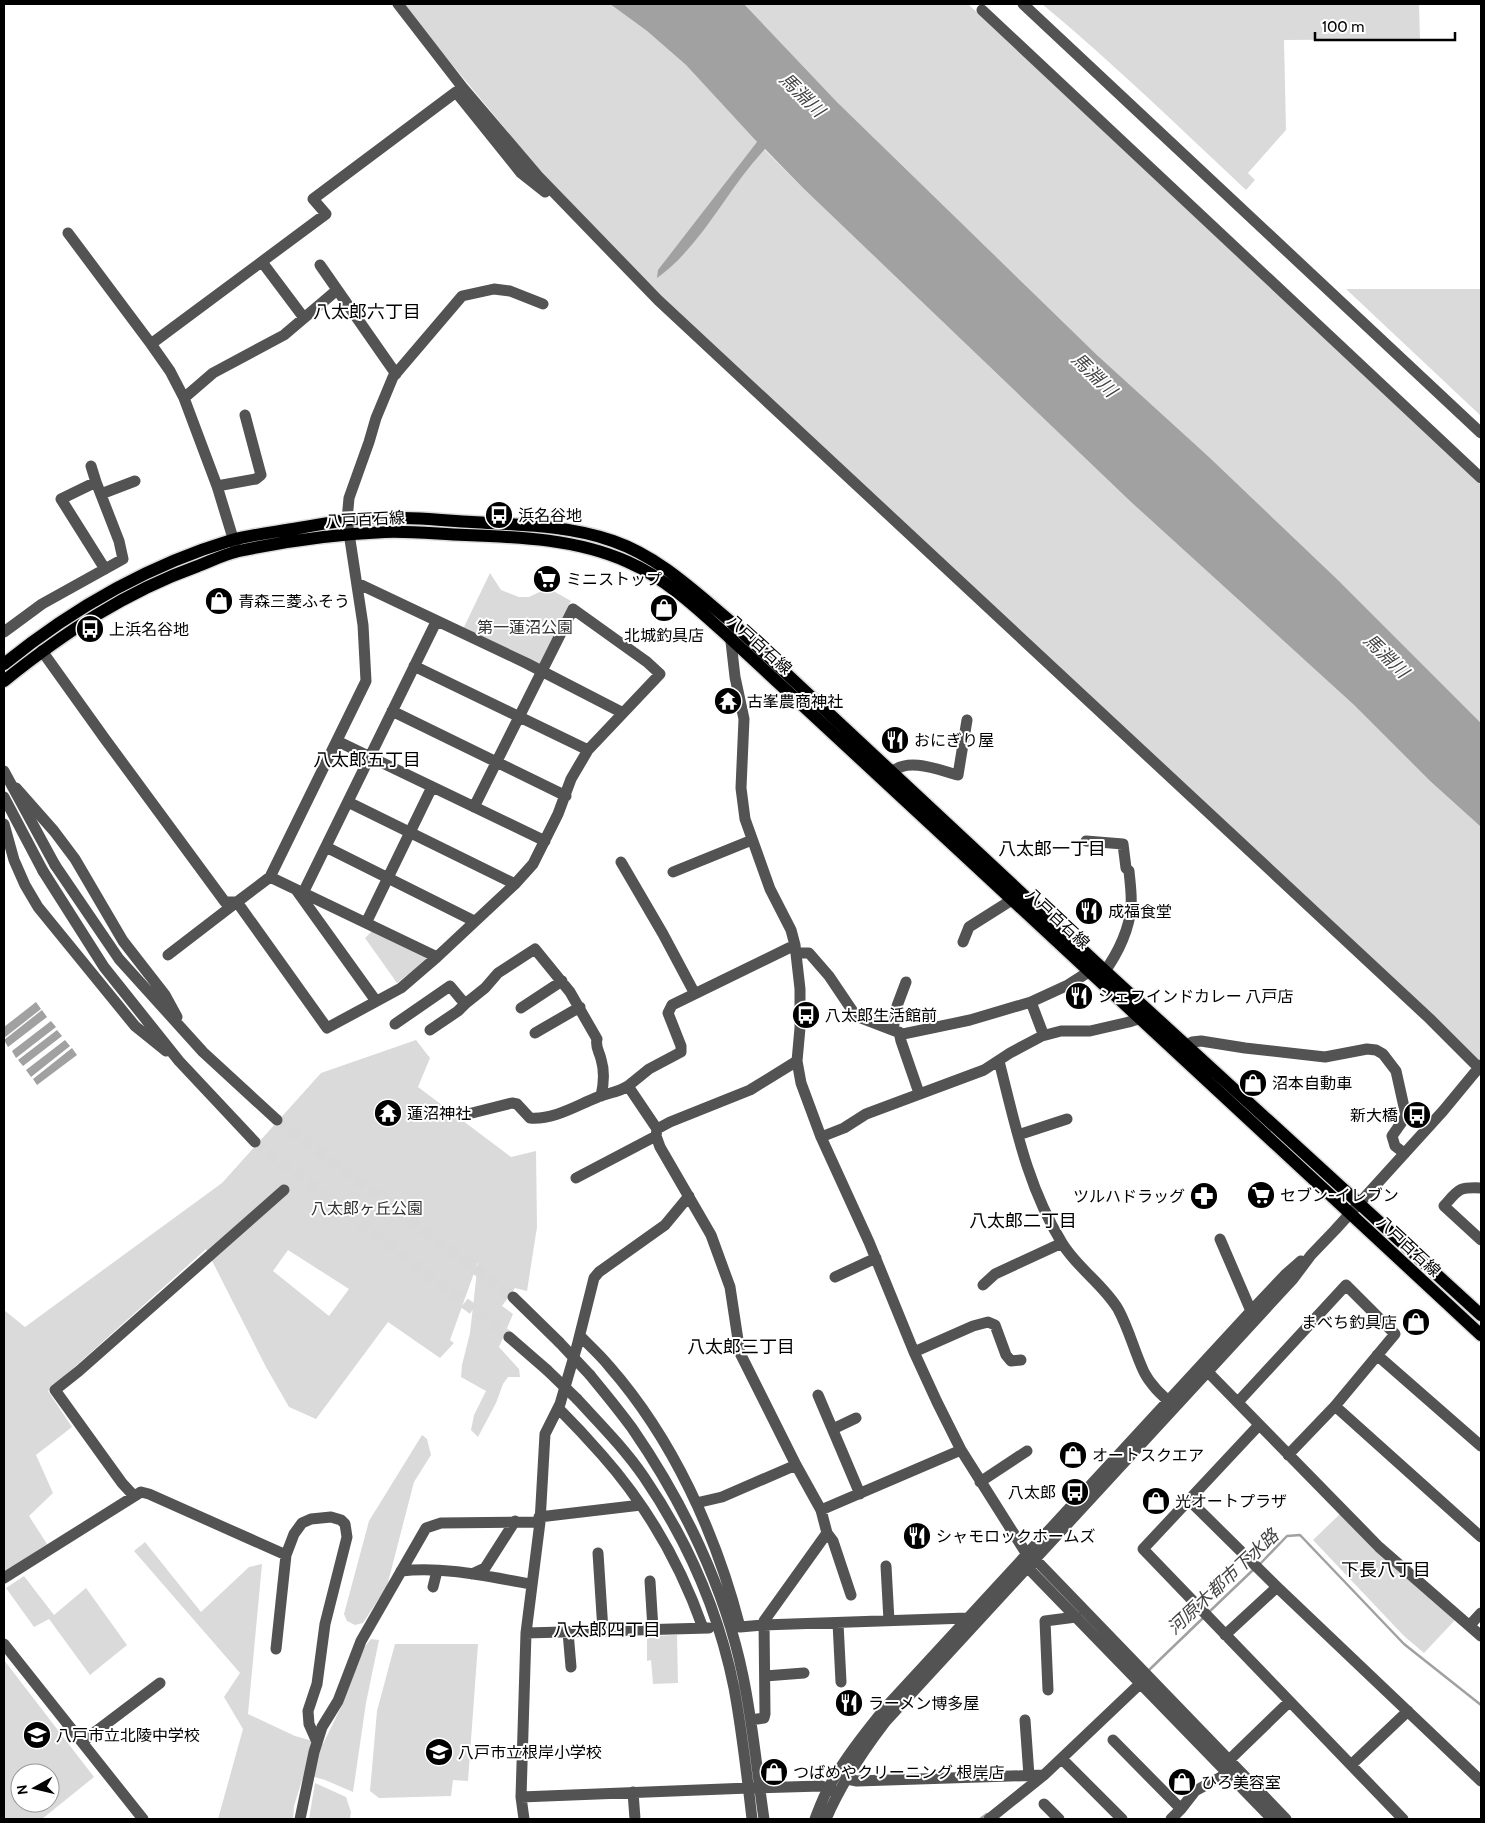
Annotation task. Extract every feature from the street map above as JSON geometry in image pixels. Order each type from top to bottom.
[{"type":"main road","name":"八戸百石線","points":[[4,664],[36,638],[99,597],[161,566],[235,546],[348,520],[368,518],[425,520],[547,527],[569,530],[613,541],[642,554],[664,568],[730,621],[1105,971],[1481,1314]]},
{"type":"main road","name":"八戸百石線","points":[[4,681],[42,651],[104,609],[235,546],[386,532],[497,536],[561,541],[630,562],[674,590],[730,638],[1090,970],[1481,1335]]},
{"type":"street","points":[[398,4],[463,88],[538,176],[665,307],[1481,1067],[1336,1230],[1310,1255],[1293,1280],[1204,1369],[886,1721],[866,1746],[847,1779],[833,1791],[826,1819]]},
{"type":"street","points":[[1023,4],[1481,433]]},
{"type":"street","points":[[982,10],[1481,478]]},
{"type":"street","points":[[151,344],[326,214],[313,199],[456,92],[521,173],[563,208],[572,212]]},
{"type":"street","points":[[68,233],[151,344],[170,372],[184,398],[217,486],[235,546]]},
{"type":"street","points":[[262,262],[304,318]]},
{"type":"street","points":[[320,265],[396,374]]},
{"type":"street","points":[[168,955],[270,877],[366,681],[363,625],[349,534],[348,498],[376,418],[396,374],[462,296],[494,289],[510,291],[542,304]]},
{"type":"street","points":[[184,398],[213,373],[284,335],[336,290]]},
{"type":"street","points":[[217,486],[256,479],[261,475],[245,415]]},
{"type":"street","points":[[4,632],[42,604],[124,559],[91,466]]},
{"type":"street","points":[[101,494],[135,481]]},
{"type":"street","points":[[96,482],[61,499],[105,568]]},
{"type":"street","points":[[357,583],[623,713]]},
{"type":"street","points":[[237,902],[327,1028],[401,988],[515,884],[533,864],[566,796],[571,780],[588,750],[660,674],[647,662],[573,609],[540,671],[474,807]]},
{"type":"street","points":[[730,621],[730,638],[735,677],[744,719],[741,788],[745,819],[770,889],[791,930],[796,949],[800,989],[800,1028],[797,1061],[801,1083],[821,1137],[876,1258],[914,1352],[961,1450],[980,1482],[1030,1560],[1076,1617],[1144,1680]]},
{"type":"street","points":[[299,891],[326,848],[436,622]]},
{"type":"street","points":[[42,651],[105,740],[225,902],[237,902]]},
{"type":"street","points":[[414,666],[588,750]]},
{"type":"street","points":[[392,711],[566,796]]},
{"type":"street","points":[[892,772],[897,767],[913,765],[958,775],[967,720]]},
{"type":"street","points":[[337,741],[545,841]]},
{"type":"street","points":[[4,772],[75,860],[123,941],[165,995],[188,1037]]},
{"type":"street","points":[[4,772],[55,865],[119,959],[188,1037],[277,1120]]},
{"type":"street","points":[[366,923],[432,787]]},
{"type":"street","points":[[4,797],[43,871],[104,967],[179,1061],[255,1142]]},
{"type":"street","points":[[348,802],[515,884]]},
{"type":"street","points":[[7,841],[45,821]]},
{"type":"street","points":[[4,824],[7,841],[14,860],[25,885],[38,907],[135,1026],[179,1061]]},
{"type":"street","points":[[672,872],[752,840]]},
{"type":"street","points":[[1086,841],[1123,844],[1126,868],[1129,871],[1131,906],[1128,925],[1105,971]]},
{"type":"street","points":[[326,848],[474,921]]},
{"type":"street","points":[[621,862],[695,994]]},
{"type":"street","points":[[270,877],[437,957]]},
{"type":"street","points":[[299,891],[376,1001]]},
{"type":"street","points":[[963,942],[969,927],[1012,898]]},
{"type":"street","points":[[430,1030],[458,1011],[485,988],[498,973],[535,948],[580,1007],[596,1039],[595,1045],[601,1057],[604,1073],[601,1096]]},
{"type":"street","points":[[464,1115],[512,1103],[517,1104],[530,1118],[538,1119],[568,1110],[601,1096],[617,1093],[649,1068],[681,1052],[681,1046],[668,1012],[672,1005],[796,949],[809,954],[814,959],[829,976],[856,1016],[903,1034],[970,1020],[1031,1002],[1068,986],[1090,970]]},
{"type":"street","points":[[521,1008],[562,981]]},
{"type":"street","points":[[906,982],[897,1006],[896,1031],[919,1093]]},
{"type":"street","points":[[395,1024],[450,986],[465,1004]]},
{"type":"street","points":[[1031,1002],[1042,1031],[1042,1036]]},
{"type":"street","points":[[535,1033],[580,1007]]},
{"type":"street","points":[[821,1137],[844,1128],[866,1114],[919,1093],[965,1079],[1042,1036],[1062,1031],[1090,1031],[1140,1018]]},
{"type":"street","points":[[1187,1046],[1192,1042],[1201,1041],[1325,1057],[1367,1049],[1376,1050],[1383,1054],[1392,1064],[1399,1080],[1406,1116],[1392,1136],[1395,1146],[1404,1153]]},
{"type":"street","points":[[576,1178],[657,1132],[670,1122],[750,1090],[797,1061]]},
{"type":"street","points":[[999,1061],[1029,1176],[1041,1204],[1062,1244],[1112,1300],[1132,1337],[1144,1372],[1154,1387],[1172,1404]]},
{"type":"street","points":[[628,1086],[657,1132],[660,1147],[711,1235],[730,1287],[740,1353],[796,1465],[821,1510],[827,1533],[833,1541],[850,1594]]},
{"type":"street","points":[[1018,1135],[1068,1119]]},
{"type":"street","points":[[1481,1188],[1459,1190],[1444,1206],[1481,1240]]},
{"type":"street","points":[[134,1496],[122,1483],[55,1390],[79,1372],[284,1190]]},
{"type":"street","points":[[524,1819],[521,1797],[526,1633],[540,1520],[545,1434],[558,1408],[580,1336],[594,1278],[599,1272],[665,1225],[689,1196]]},
{"type":"street","points":[[1204,1369],[1251,1311],[1285,1275],[1336,1230]]},
{"type":"street","points":[[1220,1239],[1251,1311]]},
{"type":"street","points":[[983,1285],[995,1274],[1062,1244]]},
{"type":"street","points":[[835,1276],[876,1258]]},
{"type":"street","points":[[1238,1402],[1346,1285],[1394,1334],[1335,1406],[1288,1454]]},
{"type":"street","points":[[513,1297],[590,1375],[632,1428],[677,1499],[708,1562],[743,1675],[751,1720],[754,1788],[752,1819]]},
{"type":"street","points":[[914,1352],[973,1326],[988,1322],[995,1326],[1006,1355],[1011,1362],[1021,1360]]},
{"type":"street","points":[[580,1336],[609,1366],[642,1408],[666,1448],[696,1503],[730,1587],[740,1627],[967,1618]]},
{"type":"street","points":[[509,1337],[547,1370],[606,1429],[643,1475],[688,1554],[704,1588],[718,1628],[733,1686],[754,1788],[764,1819]]},
{"type":"street","points":[[1377,1355],[1481,1446]]},
{"type":"street","points":[[1204,1369],[1379,1547],[1481,1636]]},
{"type":"street","points":[[818,1395],[860,1494]]},
{"type":"street","points":[[1335,1406],[1481,1537]]},
{"type":"street","points":[[558,1408],[602,1454],[641,1505],[681,1571],[703,1628]]},
{"type":"street","points":[[833,1429],[856,1418]]},
{"type":"street","points":[[1259,1425],[1143,1549],[1403,1819]]},
{"type":"street","points":[[821,1510],[961,1450]]},
{"type":"street","points":[[980,1482],[1027,1450]]},
{"type":"street","points":[[696,1503],[722,1497],[796,1465]]},
{"type":"street","points":[[4,1578],[141,1492],[286,1555]]},
{"type":"street","points":[[1190,1500],[1277,1587],[1481,1781]]},
{"type":"street","points":[[300,1819],[301,1805],[322,1727],[338,1701],[361,1641],[426,1528],[441,1523],[540,1520],[641,1505]]},
{"type":"street","points":[[276,1649],[286,1555],[294,1534],[302,1523],[311,1519],[326,1517],[342,1520],[345,1524],[347,1537],[325,1624],[317,1684],[308,1711],[309,1724],[317,1742]]},
{"type":"street","points":[[472,1574],[485,1568],[515,1522]]},
{"type":"street","points":[[751,1720],[764,1718],[764,1621],[827,1533]]},
{"type":"street","points":[[598,1553],[603,1631]]},
{"type":"street","points":[[815,1819],[833,1791],[855,1746],[886,1707],[967,1618],[1030,1560]]},
{"type":"street","points":[[1030,1560],[1272,1816],[1286,1819]]},
{"type":"street","points":[[886,1566],[889,1621]]},
{"type":"street","points":[[402,1571],[418,1569],[472,1574],[532,1584]]},
{"type":"street","points":[[433,1587],[437,1571]]},
{"type":"street","points":[[650,1581],[653,1629]]},
{"type":"street","points":[[1225,1635],[1277,1587]]},
{"type":"street","points":[[1470,1625],[1481,1613]]},
{"type":"street","points":[[1048,1690],[1044,1621],[1076,1617]]},
{"type":"street","points":[[838,1623],[841,1682]]},
{"type":"street","points":[[526,1633],[718,1628]]},
{"type":"street","points":[[568,1632],[571,1667]]},
{"type":"street","points":[[4,1644],[144,1819]]},
{"type":"street","points":[[765,1676],[804,1673]]},
{"type":"street","points":[[989,1819],[1062,1759],[1144,1680]]},
{"type":"street","points":[[82,1742],[160,1683]]},
{"type":"street","points":[[1171,1819],[1195,1791],[1221,1777],[1225,1767],[1289,1702]]},
{"type":"street","points":[[1351,1764],[1408,1711]]},
{"type":"street","points":[[1025,1720],[1029,1776]]},
{"type":"street","points":[[1113,1740],[1181,1809]]},
{"type":"street","points":[[1062,1759],[1122,1819]]},
{"type":"street","points":[[847,1779],[857,1781],[1044,1775]]},
{"type":"street","points":[[521,1797],[821,1786],[833,1791]]},
{"type":"street","points":[[633,1792],[635,1819]]},
{"type":"street","points":[[1044,1804],[1059,1819]]},
{"type":"green space","points":[[404,4],[610,4],[647,31],[686,65],[757,142],[803,188],[1131,502],[1354,705],[1430,781],[1481,827],[1481,1063],[650,286],[537,167]]},
{"type":"green space","points":[[744,4],[968,4],[1481,485],[1481,723],[1339,581],[1209,457],[1097,355],[837,102]]},
{"type":"green space","points":[[1042,4],[1419,4],[1420,39],[1284,40],[1286,130],[1248,173],[1255,180],[1246,190],[1120,72]]},
{"type":"green space","points":[[1346,289],[1481,289],[1481,416]]},
{"type":"green space","name":"第一蓮沼公園","points":[[490,573],[501,590],[519,597],[529,597],[548,588],[571,601],[540,663],[534,664],[463,629]]},
{"type":"green space","points":[[372,931],[425,956],[426,960],[397,983],[365,938]]},
{"type":"green space","name":"八太郎ヶ丘公園","points":[[416,1040],[430,1058],[418,1087],[511,1157],[536,1151],[537,1227],[527,1291],[515,1288],[502,1306],[513,1314],[499,1347],[519,1369],[520,1377],[508,1377],[503,1384],[496,1403],[478,1437],[471,1430],[474,1415],[486,1391],[461,1377],[470,1333],[478,1262],[450,1340],[454,1343],[440,1358],[388,1322],[316,1419],[289,1407],[266,1367],[206,1249],[48,1391],[72,1427],[36,1455],[53,1493],[29,1516],[47,1544],[4,1573],[4,1310],[25,1327],[222,1183],[321,1073]],"holes":[[[288,1250],[349,1289],[329,1316],[273,1271]]]},
{"type":"green space","points":[[422,1435],[427,1439],[431,1455],[414,1482],[387,1586],[363,1623],[355,1625],[347,1621],[344,1614],[369,1521]]},
{"type":"green space","points":[[1340,1514],[1456,1619],[1424,1653],[1404,1636],[1313,1540]]},
{"type":"green space","points":[[145,1542],[201,1612],[249,1567],[262,1564],[248,1714],[295,1736],[323,1744],[343,1703],[362,1650],[371,1639],[379,1640],[366,1703],[353,1792],[325,1780],[304,1774],[294,1806],[293,1819],[218,1819],[243,1729],[224,1697],[240,1673],[134,1551]]},
{"type":"green space","points":[[24,1576],[54,1615],[86,1588],[127,1645],[90,1675],[49,1619],[34,1627],[6,1588]]},
{"type":"green space","points":[[677,1635],[678,1683],[653,1684],[651,1660],[647,1661],[647,1636]]},
{"type":"green space","points":[[395,1644],[478,1644],[468,1781],[453,1780],[451,1796],[379,1798],[370,1791],[377,1711]]},
{"type":"green space","name":"八戸市立北陵中学校","points":[[4,1660],[94,1777],[60,1804],[60,1763],[10,1763],[10,1813],[49,1813],[42,1819],[4,1819]]},
{"type":"green space","points":[[315,1783],[346,1797],[351,1812],[350,1819],[309,1819]]},
{"type":"water","name":"馬淵川","points":[[610,4],[744,4],[837,102],[1097,355],[1209,457],[1339,581],[1481,723],[1481,827],[1430,781],[1354,705],[1131,502],[803,188],[765,149],[688,250],[657,278],[658,270],[757,142],[686,65],[647,31]]},
{"type":"water","points":[[36,1002],[41,1009],[4,1038],[4,1027]]},
{"type":"water","points":[[42,1010],[47,1017],[8,1047],[4,1040]]},
{"type":"water","points":[[51,1021],[56,1027],[16,1058],[12,1051]]},
{"type":"water","points":[[57,1030],[62,1036],[23,1066],[18,1060]]},
{"type":"water","points":[[65,1040],[70,1046],[31,1077],[26,1070]]},
{"type":"water","points":[[72,1048],[77,1055],[37,1085],[33,1079]]},
{"type":"waterway","name":"河原木都市下水路","points":[[1260,1564],[1287,1536],[1300,1535],[1404,1644],[1481,1705]]},
{"type":"waterway","name":"河原木都市下水路","points":[[1209,1612],[1254,1569]]},
{"type":"waterway","name":"河原木都市下水路","points":[[1148,1671],[1203,1618]]},
{"type":"waterway","name":"河原木都市下水路","points":[[980,1819],[987,1814]]},
{"type":"tunnel","points":[[277,1120],[513,1297]]},
{"type":"tunnel","points":[[255,1142],[509,1337]]},
{"type":"place","name":"浜名谷地","points":[[499,515]]},
{"type":"place","name":"ミニストップ","points":[[547,579]]},
{"type":"place","name":"青森三菱ふそう","points":[[219,601]]},
{"type":"place","name":"北城釣具店","points":[[664,608]]},
{"type":"place","name":"上浜名谷地","points":[[90,629]]},
{"type":"place","name":"古峯農商神社","points":[[728,701]]},
{"type":"place","name":"おにぎり屋","points":[[895,740]]},
{"type":"place","name":"成福食堂","points":[[1089,911]]},
{"type":"place","name":"シェフインドカレー 八戸店","points":[[1079,996]]},
{"type":"place","name":"八太郎生活館前","points":[[806,1015]]},
{"type":"place","name":"沼本自動車","points":[[1253,1083]]},
{"type":"place","name":"蓮沼神社","points":[[388,1113]]},
{"type":"place","name":"新大橋","points":[[1417,1115]]},
{"type":"place","name":"セブン-イレブン","points":[[1261,1195]]},
{"type":"place","name":"ツルハドラッグ","points":[[1204,1196]]},
{"type":"place","name":"まべち釣具店","points":[[1416,1322]]},
{"type":"place","name":"オートスクエア","points":[[1073,1455]]},
{"type":"place","name":"八太郎","points":[[1075,1492]]},
{"type":"place","name":"光オートプラザ","points":[[1156,1501]]},
{"type":"place","name":"シャモロックホームズ","points":[[917,1536]]},
{"type":"place","name":"ラーメン博多屋","points":[[849,1703]]},
{"type":"place","name":"八戸市立北陵中学校","points":[[37,1735]]},
{"type":"place","name":"八戸市立根岸小学校","points":[[439,1752]]},
{"type":"place","name":"つばめやクリーニング 根岸店","points":[[774,1772]]},
{"type":"place","name":"ひろ美容室","points":[[1182,1782]]},
{"type":"district","name":"八太郎六丁目","points":[[367,312]]},
{"type":"district","name":"八太郎五丁目","points":[[367,760]]},
{"type":"district","name":"八太郎一丁目","points":[[1052,849]]},
{"type":"district","name":"八太郎二丁目","points":[[1023,1221]]},
{"type":"district","name":"八太郎三丁目","points":[[741,1347]]},
{"type":"district","name":"下長八丁目","points":[[1386,1570]]},
{"type":"district","name":"八太郎四丁目","points":[[607,1630]]}]
